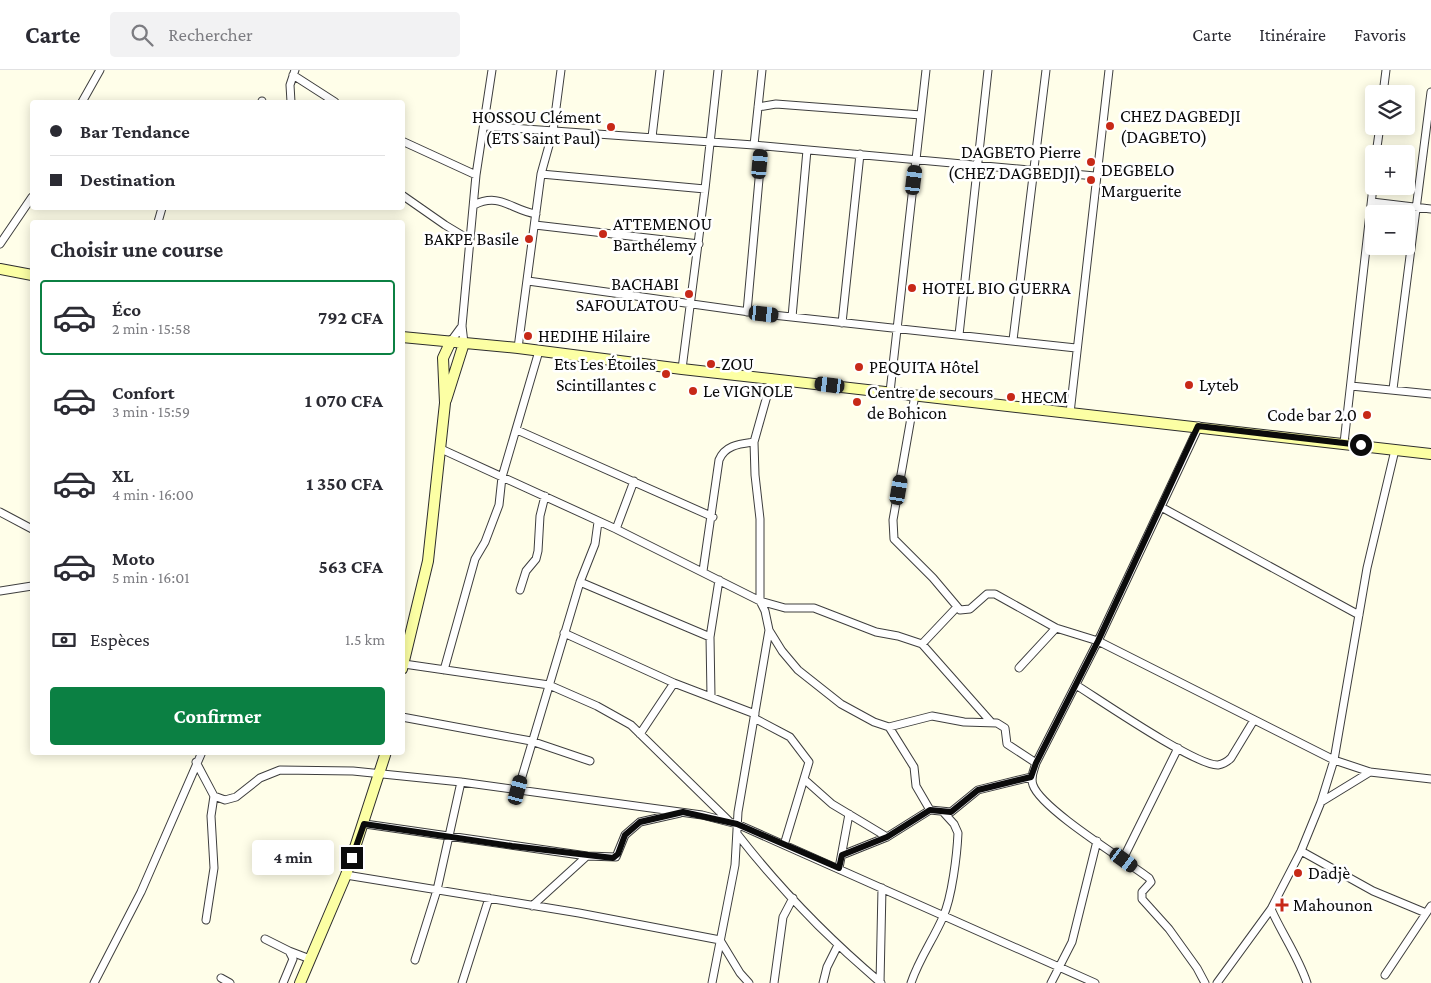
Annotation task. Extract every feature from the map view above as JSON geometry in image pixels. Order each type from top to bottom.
[{"type":"street","points":[[83,100],[100,70]]},
{"type":"street","points":[[445,403],[464,343],[462,326],[476,175],[492,70]]},
{"type":"street","points":[[518,348],[541,174],[553,131],[561,70]]},
{"type":"street","points":[[652,137],[660,70]]},
{"type":"street","points":[[682,369],[706,189],[718,70]]},
{"type":"street","points":[[747,312],[758,145],[758,108],[762,70]]},
{"type":"street","points":[[890,392],[926,70],[919,70]]},
{"type":"street","points":[[959,335],[988,70]]},
{"type":"street","points":[[1013,340],[1046,70]]},
{"type":"street","points":[[1070,413],[1095,176],[1109,70]]},
{"type":"street","points":[[1384,85],[1386,70]]},
{"type":"street","points":[[291,100],[294,73],[332,100]]},
{"type":"street","points":[[1394,389],[1431,92]]},
{"type":"street","points":[[758,108],[776,104],[921,115]]},
{"type":"street","points":[[484,126],[917,158],[1095,176]]},
{"type":"street","points":[[405,142],[476,175]]},
{"type":"street","points":[[792,317],[807,150]]},
{"type":"street","points":[[842,323],[860,154]]},
{"type":"street","points":[[541,174],[706,189]]},
{"type":"street","points":[[1344,443],[1373,195]]},
{"type":"street","points":[[405,197],[470,240]]},
{"type":"street","points":[[0,244],[30,199]]},
{"type":"street","points":[[474,205],[486,199],[493,199],[519,211],[536,214]]},
{"type":"street","points":[[1372,202],[1431,208]]},
{"type":"street","points":[[535,225],[699,244]]},
{"type":"street","points":[[0,268],[30,275]]},
{"type":"street","points":[[528,281],[747,312],[897,330],[1013,340],[1076,348]]},
{"type":"street","points":[[405,658],[428,561],[445,403],[443,364],[445,352],[462,326]]},
{"type":"street","points":[[405,336],[1431,454]]},
{"type":"street","points":[[444,670],[475,560],[485,542],[499,505],[502,477],[539,351]]},
{"type":"street","points":[[772,378],[754,442],[755,475],[760,519],[760,601],[765,611],[769,630],[782,651],[798,670],[819,688],[840,704],[874,722],[889,727],[932,716],[964,722],[991,722],[1003,726],[1006,731],[1005,739],[1007,744],[1036,763]]},
{"type":"street","points":[[1352,386],[1431,394]]},
{"type":"street","points":[[915,395],[892,530],[894,539],[898,544],[933,578],[957,607],[965,610],[970,609],[987,594],[995,594],[1056,628],[1098,641],[1334,760],[1370,772],[1431,779]]},
{"type":"street","points":[[1198,426],[1098,641],[1036,763],[1031,777],[1036,792],[1053,811],[1151,880],[1142,892],[1142,899],[1169,929],[1197,968],[1205,983]]},
{"type":"street","points":[[517,430],[634,480],[713,517]]},
{"type":"street","points":[[703,571],[713,517],[721,454],[733,445],[754,442]]},
{"type":"street","points":[[441,449],[616,529],[760,601],[785,608],[814,608],[876,632],[898,636],[922,644],[991,722]]},
{"type":"street","points":[[1217,983],[1271,909],[1301,851],[1321,802],[1334,760],[1367,568],[1395,450]]},
{"type":"street","points":[[616,529],[634,480]]},
{"type":"street","points":[[520,590],[526,570],[536,559],[540,516],[545,496]]},
{"type":"street","points":[[1161,507],[1359,615]]},
{"type":"street","points":[[0,512],[30,528]]},
{"type":"street","points":[[518,790],[564,633],[580,582],[595,544],[598,522]]},
{"type":"street","points":[[711,696],[710,638],[720,580]]},
{"type":"street","points":[[580,582],[710,638]]},
{"type":"street","points":[[0,591],[30,586]]},
{"type":"street","points":[[922,644],[957,607]]},
{"type":"street","points":[[1019,668],[1056,628]]},
{"type":"street","points":[[734,823],[755,716],[769,630]]},
{"type":"street","points":[[564,633],[674,683],[711,696],[755,716],[786,734],[804,752],[809,762],[784,845]]},
{"type":"street","points":[[405,666],[549,684],[616,715],[640,734],[734,823],[738,835],[793,898],[838,945],[880,983]]},
{"type":"street","points":[[640,734],[674,683]]},
{"type":"street","points":[[1076,685],[1178,748],[1208,763],[1218,765],[1227,762],[1254,720]]},
{"type":"street","points":[[405,718],[531,742],[590,761]]},
{"type":"street","points":[[889,727],[914,766],[916,786],[930,810]]},
{"type":"street","points":[[1124,860],[1178,748]]},
{"type":"street","points":[[197,755],[196,764],[202,770],[214,796],[210,816],[214,868],[206,920]]},
{"type":"street","points":[[94,983],[141,892],[200,755]]},
{"type":"street","points":[[300,983],[346,875],[385,755]]},
{"type":"street","points":[[214,796],[225,800],[236,797],[260,778],[280,770],[381,772],[683,812],[734,823],[1095,983]]},
{"type":"street","points":[[1321,802],[1370,772]]},
{"type":"street","points":[[842,855],[887,837],[930,810],[944,813],[955,810],[978,790],[1031,777]]},
{"type":"street","points":[[805,780],[832,804],[887,837]]},
{"type":"street","points":[[415,960],[437,890],[461,782]]},
{"type":"street","points":[[364,824],[586,856],[616,857],[625,835],[640,822],[683,812]]},
{"type":"street","points":[[911,983],[928,942],[944,916],[958,833],[954,824],[944,813]]},
{"type":"street","points":[[839,868],[848,814]]},
{"type":"street","points":[[708,983],[713,979],[735,865],[738,835]]},
{"type":"street","points":[[1051,983],[1076,928],[1097,841]]},
{"type":"street","points":[[1301,851],[1373,891],[1426,913]]},
{"type":"street","points":[[532,906],[586,856]]},
{"type":"street","points":[[346,875],[489,898],[720,940],[748,983]]},
{"type":"street","points":[[880,983],[882,888]]},
{"type":"street","points":[[462,983],[489,898]]},
{"type":"street","points":[[774,983],[783,917],[793,898]]},
{"type":"street","points":[[1385,976],[1431,906]]},
{"type":"street","points":[[1271,909],[1281,932],[1300,962],[1306,983]]},
{"type":"street","points":[[266,939],[310,959]]},
{"type":"street","points":[[823,983],[827,967],[838,945]]},
{"type":"street","points":[[283,983],[292,959],[290,951]]},
{"type":"street","points":[[221,978],[230,983]]},
{"type":"place","name":"CHEZ DAGBEDJI (DAGBETO)","points":[[1110,126]]},
{"type":"place","name":"HOSSOU Clément (ETS Saint Paul)","points":[[611,127]]},
{"type":"place","name":"DAGBETO Pierre (CHEZ DAGBEDJI)","points":[[1091,162]]},
{"type":"place","name":"DEGBELO Marguerite","points":[[1091,180]]},
{"type":"place","name":"ATTEMENOU Barthélemy","points":[[603,234]]},
{"type":"place","name":"BAKPE Basile","points":[[529,239]]},
{"type":"place","name":"HOTEL BIO GUERRA","points":[[912,288]]},
{"type":"place","name":"BACHABI SAFOULATOU","points":[[689,294]]},
{"type":"place","name":"HEDIHE Hilaire","points":[[528,336]]},
{"type":"place","name":"ZOU","points":[[711,364]]},
{"type":"place","name":"PEQUITA Hôtel","points":[[859,367]]},
{"type":"place","name":"Ets Les Étoiles Scintillantes c","points":[[666,374]]},
{"type":"place","name":"Lyteb","points":[[1189,385]]},
{"type":"place","name":"Le VIGNOLE","points":[[693,391]]},
{"type":"place","name":"HECM","points":[[1011,397]]},
{"type":"place","name":"Centre de secours de Bohicon","points":[[857,402]]},
{"type":"place","name":"Code bar 2.0","points":[[1367,415]]},
{"type":"place","name":"Dadjè","points":[[1298,873]]},
{"type":"place","name":"Mahounon","points":[[1282,905]]},
{"type":"route","points":[[352,858],[364,824],[512,846],[613,858],[618,854],[625,835],[640,822],[683,812],[737,824],[839,868],[842,855],[887,837],[930,810],[944,813],[951,812],[978,790],[1031,777],[1036,763],[1098,641],[1198,426],[1361,445]]}]
